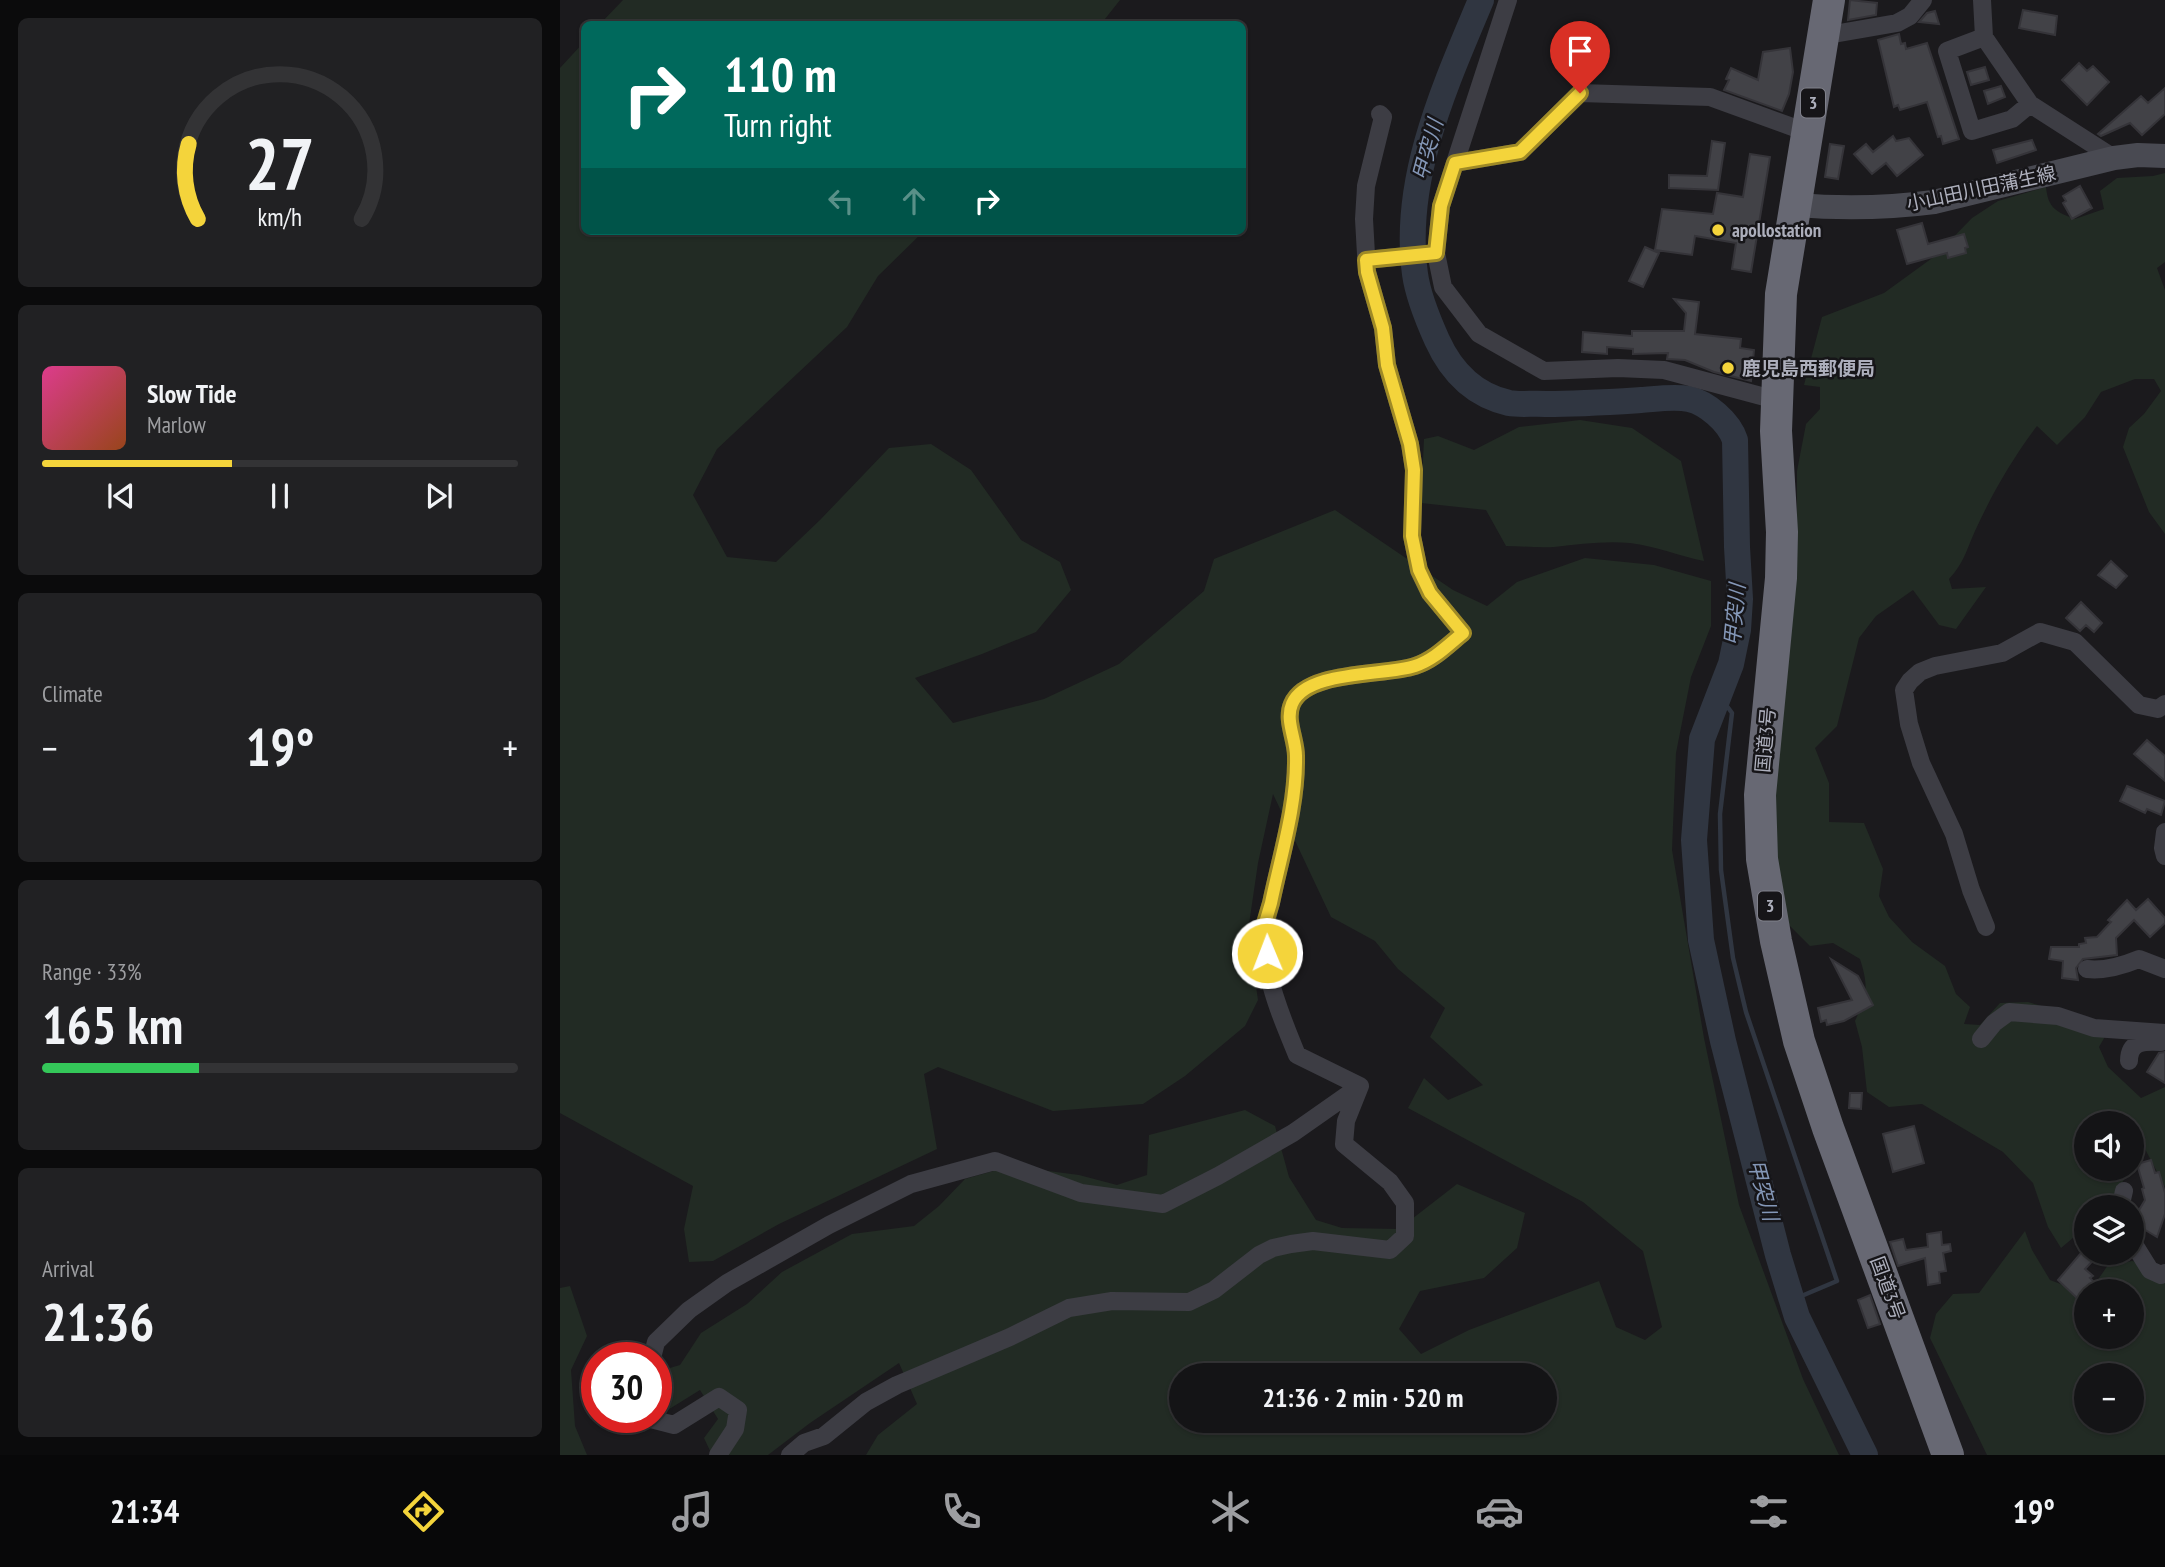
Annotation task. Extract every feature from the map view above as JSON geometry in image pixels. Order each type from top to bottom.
[{"type":"highway","name":"国道3号","points":[[1829,0],[1782,294],[1776,400],[1781,566],[1760,794],[1762,859],[1776,941],[1799,1041],[1828,1128],[1948,1455]]},
{"type":"main road","name":"小山田川田蒲生線","points":[[1796,205],[1884,208],[1934,202],[2114,158],[2165,156]]},
{"type":"street","points":[[1508,0],[1441,206],[1436,253],[1443,286],[1479,334],[1544,372],[1618,368],[1664,370],[1776,400]]},
{"type":"street","points":[[1822,36],[1897,23],[1910,16],[1923,0]]},
{"type":"street","points":[[1982,0],[1984,37],[2030,104],[2114,158]]},
{"type":"street","points":[[1984,37],[1947,51],[1972,131],[2012,119],[2030,104]]},
{"type":"street","points":[[1455,163],[1520,152],[1580,93],[1710,97],[1809,133]]},
{"type":"street","points":[[1360,1086],[1297,1055],[1273,995],[1268,972],[1265,923],[1296,779],[1291,704],[1300,691],[1319,683],[1357,674],[1403,669],[1431,660],[1463,633],[1430,593],[1419,570],[1412,536],[1414,470],[1410,444],[1387,365],[1383,328],[1367,272],[1364,219],[1366,186],[1383,117],[1380,114]]},
{"type":"street","points":[[1366,260],[1436,253]]},
{"type":"street","points":[[1986,927],[1971,890],[1954,834],[1921,763],[1909,724],[1904,691],[1910,681],[1920,672],[1935,666],[2002,653],[2040,632],[2076,642],[2139,705],[2158,709],[2165,704]]},
{"type":"street","points":[[2165,832],[2165,856]]},
{"type":"street","points":[[2087,969],[2098,971],[2139,959],[2165,969]]},
{"type":"street","points":[[1981,1039],[1994,1023],[2008,1012],[2058,1016],[2094,1028],[2165,1033]]},
{"type":"street","points":[[2129,1061],[2129,1052],[2134,1045],[2143,1041],[2165,1042]]},
{"type":"street","points":[[656,1342],[689,1310],[727,1283],[829,1225],[911,1184],[995,1161],[1081,1193],[1163,1203],[1218,1176],[1293,1133],[1360,1086]]},
{"type":"street","points":[[790,1455],[804,1443],[824,1436],[866,1402],[897,1385],[1010,1337],[1069,1308],[1112,1301],[1189,1302],[1214,1290],[1259,1255],[1291,1244],[1313,1241],[1390,1250],[1405,1236],[1405,1203],[1390,1182],[1345,1144],[1346,1121],[1360,1086]]},
{"type":"street","points":[[2144,1260],[2150,1270],[2161,1275],[2165,1273]]},
{"type":"street","points":[[672,1424],[719,1397],[738,1410],[735,1429],[718,1455]]},
{"type":"shaded area","points":[[623,0],[1120,0],[1103,21],[603,21]]},
{"type":"shaded area","points":[[581,45],[581,235],[920,235],[878,276],[847,327],[717,449],[693,495],[727,557],[776,562],[889,448],[931,444],[971,470],[1021,540],[1060,562],[1071,590],[1036,632],[915,678],[953,723],[1044,699],[1119,664],[1204,591],[1214,559],[1335,510],[1453,590],[1487,606],[1517,582],[1585,558],[1654,565],[1711,581],[1711,626],[1691,677],[1676,753],[1672,850],[1704,1038],[1739,1205],[1803,1379],[1839,1455],[866,1455],[878,1435],[917,1404],[899,1363],[768,1455],[712,1455],[704,1438],[718,1419],[700,1390],[672,1407],[672,1367],[680,1365],[701,1333],[747,1304],[782,1272],[852,1234],[914,1226],[939,1206],[965,1179],[1011,1166],[1079,1175],[1117,1185],[1147,1175],[1149,1135],[1245,1110],[1275,1126],[1289,1177],[1316,1220],[1342,1228],[1399,1229],[1457,1184],[1525,1213],[1517,1248],[1484,1278],[1420,1291],[1399,1329],[1421,1354],[1469,1330],[1599,1281],[1616,1327],[1645,1340],[1662,1327],[1643,1251],[1583,1202],[1408,1108],[1424,1078],[1448,1100],[1483,1085],[1430,1037],[1445,1008],[1398,969],[1375,941],[1331,917],[1273,794],[1258,863],[1248,931],[1258,1000],[1245,1026],[1185,1076],[1143,1104],[1053,1111],[938,1067],[924,1074],[937,1149],[779,1224],[713,1261],[689,1262],[684,1229],[693,1186],[560,1113],[560,68]]},
{"type":"shaded area","points":[[2165,173],[2165,262],[2157,268],[2165,290],[2165,534],[2149,512],[2123,447],[2129,428],[2144,414],[2161,391],[2154,379],[2135,379],[2101,392],[2085,417],[2057,445],[2037,426],[2003,477],[1961,562],[1949,579],[1952,589],[1986,587],[1956,629],[1939,625],[1913,590],[1876,616],[1859,638],[1837,726],[1815,748],[1829,783],[1829,822],[1864,823],[1883,869],[1879,896],[1889,917],[1912,942],[1945,966],[1956,994],[1970,1007],[1964,1024],[1980,1025],[2000,1003],[2028,1002],[2111,1026],[2099,1047],[2108,1067],[2141,1098],[2165,1087],[2165,1187],[2144,1150],[2144,1111],[2074,1111],[2074,1181],[2123,1181],[2113,1195],[2074,1195],[2074,1237],[2061,1248],[2048,1227],[2033,1183],[2003,1152],[1922,1104],[1889,1107],[1867,1092],[1862,1047],[1855,1021],[1865,991],[1865,977],[1860,959],[1833,943],[1810,946],[1784,920],[1774,840],[1773,786],[1797,544],[1797,471],[1806,424],[1820,409],[1820,387],[1804,385],[1822,317],[1884,293],[1935,256],[1972,218],[1998,201],[2046,187],[2051,205],[2075,219],[2104,209],[2100,191],[2117,178]]},
{"type":"shaded area","points":[[1580,420],[1632,428],[1681,461],[1704,561],[1630,543],[1506,546],[1486,510],[1421,503],[1424,439],[1438,436],[1474,450],[1519,427]]},
{"type":"shaded area","points":[[2025,1231],[2032,1250],[2050,1280],[2074,1287],[2074,1349],[2144,1349],[2144,1279],[2098,1279],[2108,1265],[2165,1264],[2165,1455],[1987,1455],[1930,1338],[1936,1314],[1953,1294],[1979,1293]]},
{"type":"shaded area","points":[[570,1286],[587,1336],[584,1342],[581,1342],[581,1349],[571,1370],[575,1426],[587,1455],[560,1455],[560,1288]]},
{"type":"building","points":[[1850,0],[1877,3],[1876,15],[1848,20]]},
{"type":"building","points":[[2023,10],[2057,16],[2055,35],[2019,28]]},
{"type":"building","points":[[1935,11],[1939,24],[1919,22],[1927,13]]},
{"type":"building","points":[[1899,34],[1901,44],[1905,43],[1906,49],[1927,43],[1959,139],[1943,144],[1941,136],[1938,137],[1927,102],[1900,110],[1898,105],[1894,107],[1878,40]]},
{"type":"building","points":[[1790,48],[1793,72],[1789,94],[1782,111],[1724,90],[1731,68],[1758,80],[1763,52]]},
{"type":"building","points":[[2079,63],[2087,71],[2093,66],[2109,82],[2087,105],[2062,80]]},
{"type":"building","points":[[1985,67],[1989,80],[1971,85],[1967,72]]},
{"type":"building","points":[[2001,86],[2005,97],[1988,104],[1984,91]]},
{"type":"building","points":[[2165,88],[2165,114],[2142,135],[2130,123],[2101,136],[2098,134],[2141,96],[2148,103]]},
{"type":"building","points":[[1893,136],[1896,141],[1909,138],[1923,155],[1897,176],[1886,163],[1872,174],[1854,154],[1866,144],[1873,152]]},
{"type":"building","points":[[2032,140],[2036,150],[1997,163],[1993,150]]},
{"type":"building","points":[[1712,141],[1725,143],[1718,190],[1669,188],[1669,175],[1707,176]]},
{"type":"building","points":[[1830,144],[1844,146],[1838,179],[1825,177]]},
{"type":"building","points":[[1750,154],[1770,157],[1751,272],[1732,269],[1736,243],[1695,236],[1692,255],[1655,250],[1662,209],[1713,214],[1717,193],[1743,197]]},
{"type":"building","points":[[2080,186],[2092,208],[2072,219],[2063,203],[2066,201],[2063,196]]},
{"type":"building","points":[[1922,223],[1928,244],[1964,234],[1968,247],[1965,248],[1966,253],[1948,258],[1947,253],[1907,264],[1897,230]]},
{"type":"building","points":[[1645,247],[1659,253],[1643,287],[1629,281]]},
{"type":"building","points":[[1674,299],[1699,302],[1695,334],[1741,339],[1740,348],[1754,350],[1751,381],[1714,372],[1685,360],[1667,359],[1668,353],[1633,354],[1633,349],[1607,347],[1607,354],[1582,352],[1583,332],[1632,336],[1632,331],[1684,331],[1686,313]]},
{"type":"building","points":[[2111,561],[2127,576],[2116,588],[2098,575]]},
{"type":"building","points":[[2081,602],[2102,623],[2094,632],[2086,625],[2080,631],[2066,618]]},
{"type":"building","points":[[2147,740],[2165,756],[2165,781],[2134,754]]},
{"type":"building","points":[[2127,786],[2165,801],[2161,815],[2147,809],[2145,813],[2120,801]]},
{"type":"building","points":[[2148,899],[2165,918],[2165,923],[2150,937],[2134,920],[2116,938],[2117,955],[2083,959],[2076,968],[2078,980],[2062,978],[2063,961],[2049,959],[2051,947],[2079,947],[2079,944],[2086,943],[2085,938],[2097,937],[2111,922],[2108,920],[2127,900],[2136,910]]},
{"type":"building","points":[[1831,959],[1858,976],[1873,1005],[1844,1021],[1827,1025],[1826,1020],[1821,1022],[1818,1008],[1852,1000]]},
{"type":"building","points":[[2165,1052],[2165,1083],[2147,1072],[2159,1053]]},
{"type":"building","points":[[1850,1093],[1862,1093],[1861,1109],[1849,1108]]},
{"type":"building","points":[[1914,1126],[1924,1163],[1893,1172],[1883,1134]]},
{"type":"building","points":[[2151,1160],[2155,1173],[2159,1172],[2165,1193],[2165,1214],[2157,1237],[2144,1229],[2144,1162]]},
{"type":"building","points":[[1941,1232],[1942,1245],[1950,1244],[1951,1251],[1943,1253],[1946,1271],[1939,1272],[1940,1283],[1928,1285],[1925,1258],[1898,1266],[1890,1242],[1903,1239],[1906,1250],[1928,1247],[1927,1234]]},
{"type":"building","points":[[2074,1261],[2074,1265],[2089,1265],[2085,1269],[2093,1276],[2091,1279],[2074,1279],[2074,1295],[2058,1280]]},
{"type":"building","points":[[1870,1295],[1880,1324],[1868,1328],[1858,1300]]},
{"type":"waterway","name":"甲突川","points":[[1481,0],[1441,99],[1421,168],[1413,238],[1418,291],[1449,362],[1465,380],[1485,394],[1518,404],[1689,399],[1716,414],[1735,440],[1740,599],[1738,630],[1731,664],[1702,739],[1694,840],[1701,940],[1723,1041],[1778,1255],[1797,1317],[1865,1455]]},
{"type":"waterway","points":[[1718,694],[1732,713],[1720,814],[1721,870],[1733,958],[1746,1012],[1837,1281],[1792,1300]]},
{"type":"place","name":"apollostation","points":[[1718,230]]},
{"type":"place","name":"鹿児島西郵便局","points":[[1728,368]]},
{"type":"route","points":[[1267,953],[1265,923],[1296,779],[1291,704],[1300,691],[1319,683],[1357,674],[1414,667],[1431,660],[1463,633],[1430,593],[1419,570],[1412,536],[1414,470],[1410,444],[1387,365],[1383,328],[1366,260],[1436,253],[1441,206],[1455,163],[1520,152],[1580,93]]}]
